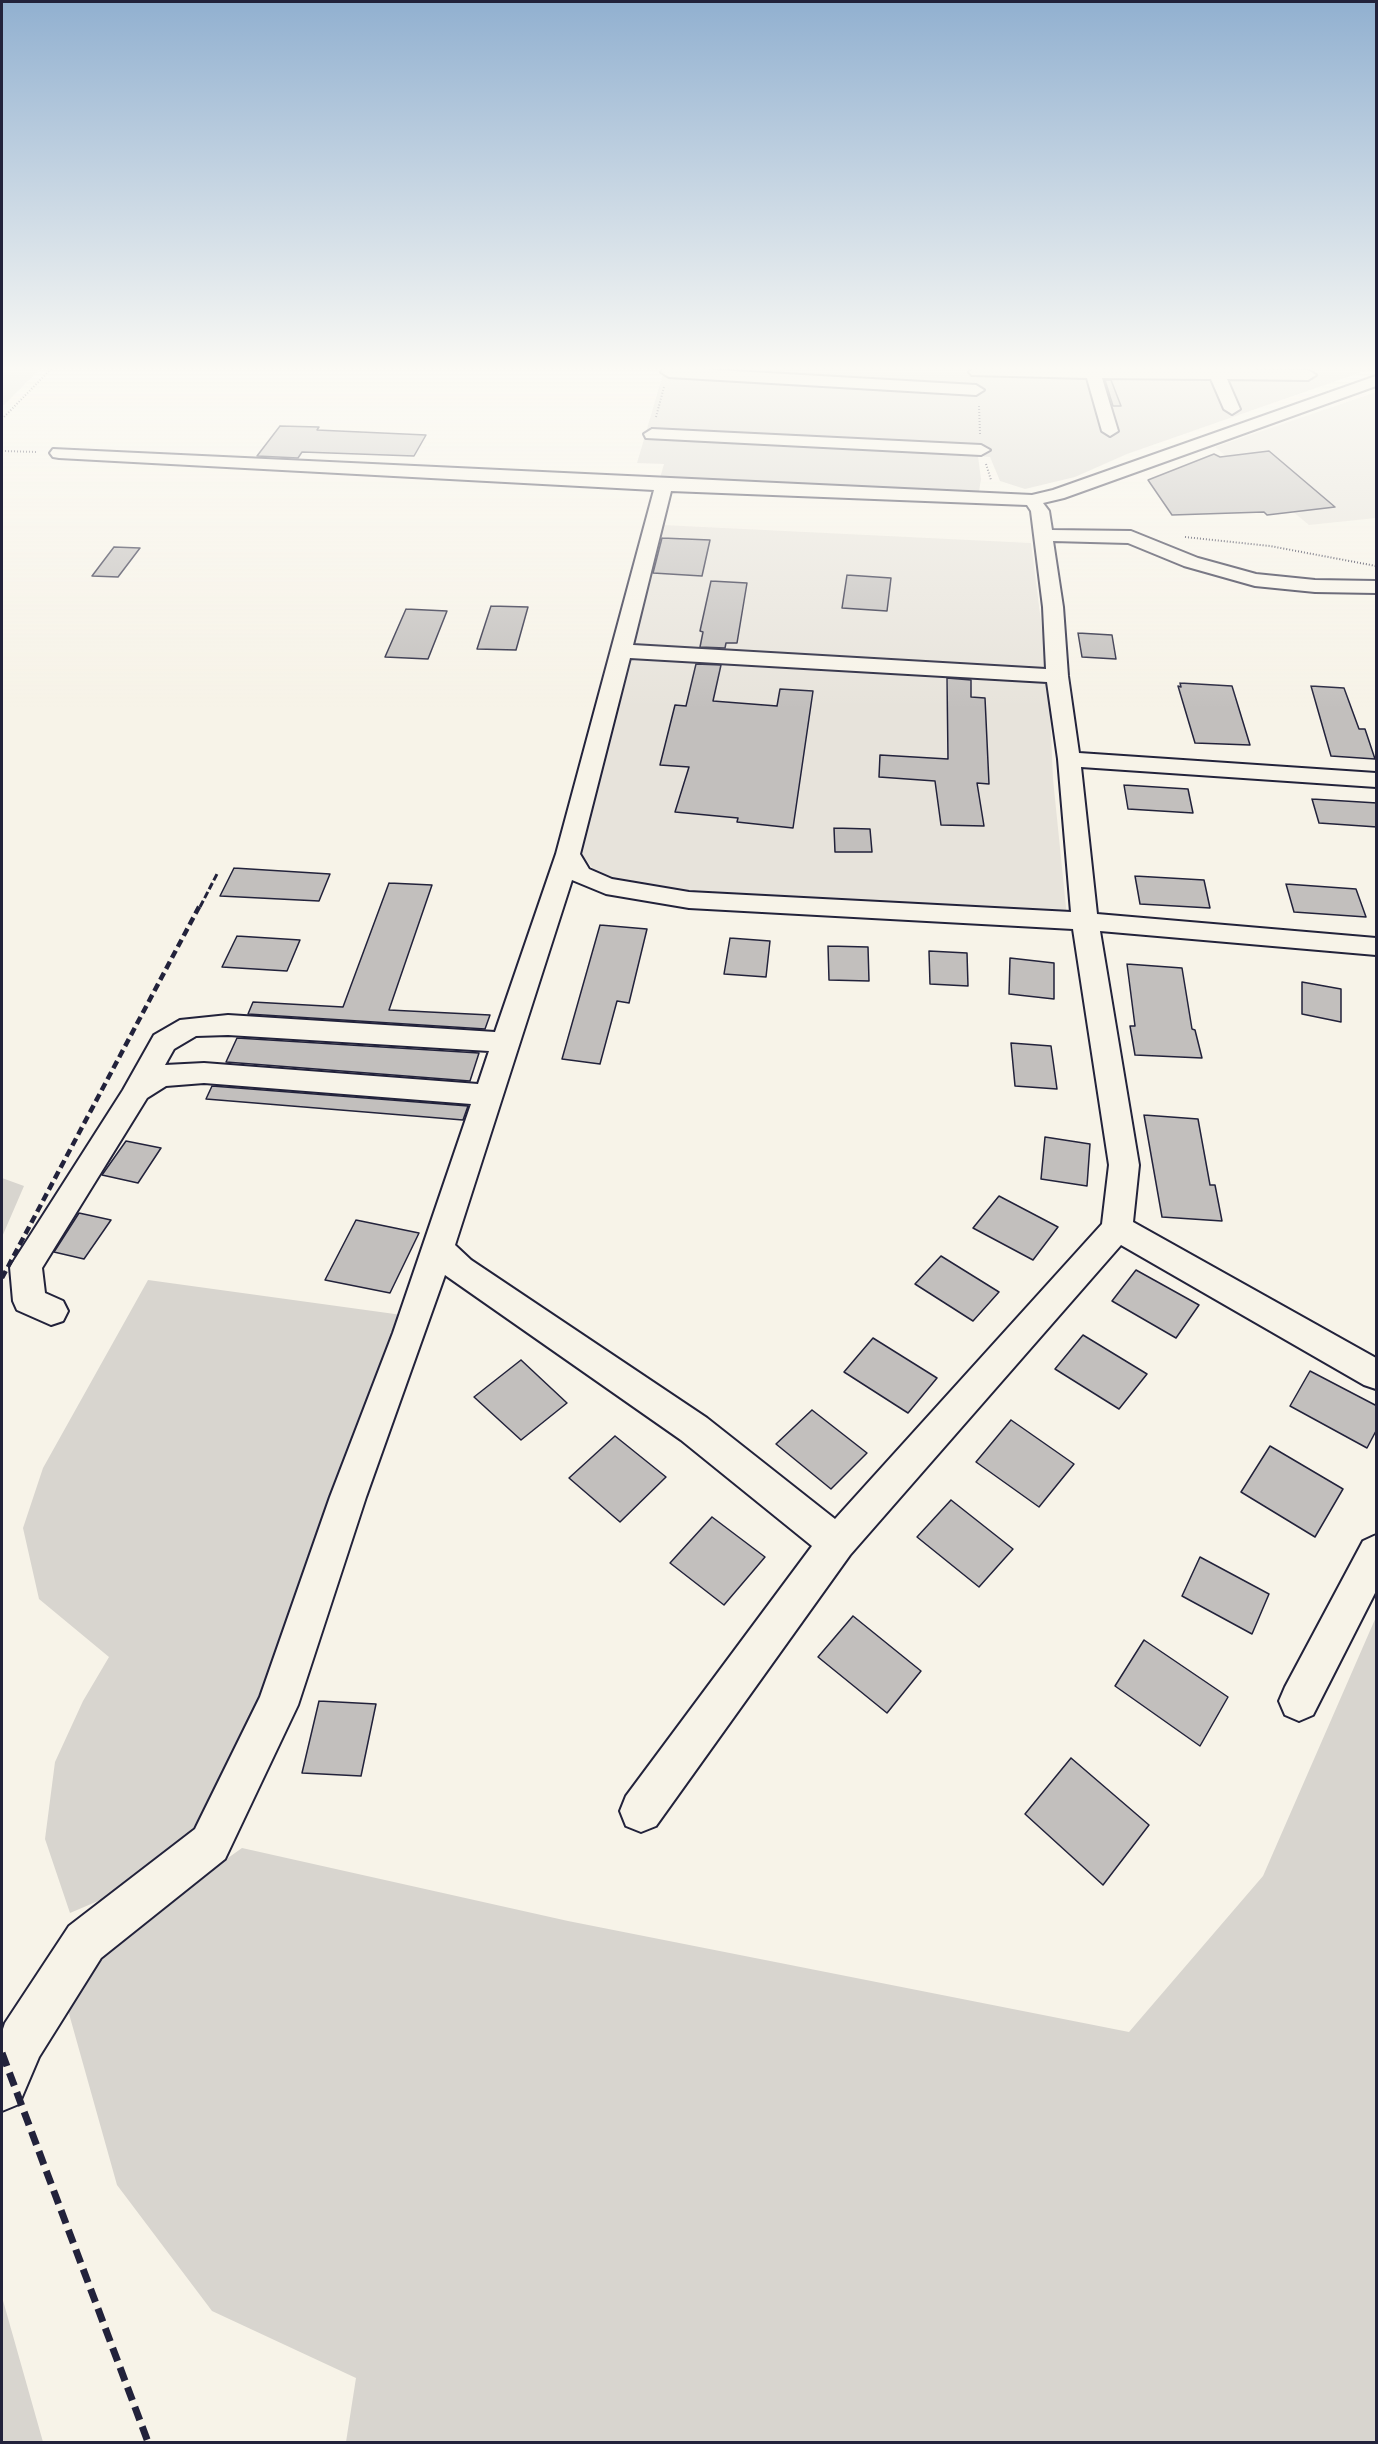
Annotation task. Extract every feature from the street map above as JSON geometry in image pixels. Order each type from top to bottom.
[{"type":"street","points":[[589,481],[1032,500],[1095,481]]},
{"type":"street","points":[[2,2087],[22,2040],[85,1942],[210,1844],[278,1705],[348,1497],[438,1249],[568,854],[664,485]]},
{"type":"street","points":[[641,1812],[837,1543],[1117,1228],[1124,1165],[1084,921],[1044,535],[1040,511],[1032,500]]},
{"type":"street","points":[[1044,535],[1131,537],[1191,562],[1255,580],[1315,586],[1377,586]]},
{"type":"street","points":[[621,651],[1057,676]]},
{"type":"street","points":[[1069,759],[1377,780]]},
{"type":"street","points":[[568,854],[580,874],[606,886],[689,900],[1084,921],[1377,946]]},
{"type":"street","points":[[51,1311],[29,1301],[26,1267],[137,1091],[164,1042],[189,1027],[228,1025],[506,1042]]},
{"type":"street","points":[[137,1091],[160,1076],[204,1073],[489,1095]]},
{"type":"street","points":[[1117,1228],[1377,1375]]},
{"type":"street","points":[[438,1249],[460,1269],[694,1429],[837,1543]]},
{"type":"street","points":[[1299,1701],[1377,1553]]},
{"type":"path","points":[[1184,537],[1270,546],[1377,566]]},
{"type":"shaded area","points":[[730,481],[981,481],[979,492]]},
{"type":"shaded area","points":[[1000,481],[1058,481],[1025,489]]},
{"type":"shaded area","points":[[1256,481],[1376,481],[1376,518],[1309,525]]},
{"type":"shaded area","points":[[663,525],[1031,543],[1049,684],[1053,779],[1067,917],[678,891],[599,876],[578,850]]},
{"type":"shaded area","points":[[2,1178],[24,1186],[2,1237]]},
{"type":"shaded area","points":[[148,1280],[402,1315],[270,1695],[168,1871],[70,1913],[45,1839],[55,1762],[83,1701],[109,1657],[39,1599],[23,1528],[43,1468]]},
{"type":"shaded area","points":[[1376,1617],[1376,2442],[346,2442],[356,2378],[212,2311],[117,2185],[59,1978],[242,1848],[568,1921],[1129,2032],[1263,1876]]},
{"type":"shaded area","points":[[2,2297],[43,2442],[2,2442]]},
{"type":"building","points":[[1149,481],[1304,481],[1335,507],[1267,515],[1264,512],[1172,515]]},
{"type":"building","points":[[662,538],[710,540],[702,576],[653,573]]},
{"type":"building","points":[[114,547],[140,548],[118,577],[92,576]]},
{"type":"building","points":[[847,575],[891,578],[887,611],[842,608]]},
{"type":"building","points":[[711,581],[747,583],[737,643],[726,643],[725,648],[700,647],[703,632],[700,631]]},
{"type":"building","points":[[491,606],[528,607],[516,650],[477,649]]},
{"type":"building","points":[[406,609],[447,611],[428,659],[385,657]]},
{"type":"building","points":[[1078,633],[1112,635],[1116,659],[1082,657]]},
{"type":"building","points":[[696,664],[721,665],[713,701],[777,706],[780,689],[813,691],[793,828],[737,822],[738,818],[675,812],[689,767],[660,765],[675,705],[686,706]]},
{"type":"building","points":[[947,678],[971,680],[971,697],[985,698],[989,784],[977,783],[984,826],[941,825],[935,781],[879,777],[880,755],[948,759]]},
{"type":"building","points":[[1180,683],[1232,686],[1250,745],[1195,743],[1178,686],[1181,687]]},
{"type":"building","points":[[1311,686],[1344,688],[1359,729],[1365,729],[1375,759],[1331,756]]},
{"type":"building","points":[[1124,785],[1188,789],[1193,813],[1128,809]]},
{"type":"building","points":[[1312,799],[1377,803],[1377,827],[1319,823]]},
{"type":"building","points":[[834,828],[870,829],[872,852],[835,852]]},
{"type":"building","points":[[234,868],[330,874],[319,901],[220,896]]},
{"type":"building","points":[[1135,876],[1204,880],[1210,908],[1140,904]]},
{"type":"building","points":[[389,883],[432,885],[389,1010],[490,1015],[485,1029],[248,1014],[253,1002],[343,1007]]},
{"type":"building","points":[[1286,884],[1356,889],[1366,917],[1294,912]]},
{"type":"building","points":[[600,925],[647,929],[629,1003],[617,1001],[600,1064],[562,1059]]},
{"type":"building","points":[[237,936],[300,940],[287,971],[222,967]]},
{"type":"building","points":[[730,938],[770,941],[766,977],[724,974]]},
{"type":"building","points":[[828,946],[868,947],[869,981],[829,980]]},
{"type":"building","points":[[929,951],[967,953],[968,986],[930,984]]},
{"type":"building","points":[[1010,958],[1054,963],[1054,999],[1009,994]]},
{"type":"building","points":[[1127,964],[1182,968],[1192,1029],[1195,1030],[1202,1058],[1135,1055],[1130,1026],[1135,1026]]},
{"type":"building","points":[[1302,982],[1341,989],[1341,1022],[1302,1014]]},
{"type":"building","points":[[237,1038],[479,1053],[470,1081],[226,1062]]},
{"type":"building","points":[[1011,1043],[1051,1046],[1057,1089],[1015,1086]]},
{"type":"building","points":[[212,1086],[468,1106],[463,1120],[206,1099]]},
{"type":"building","points":[[1144,1115],[1198,1119],[1210,1185],[1215,1185],[1222,1221],[1162,1217]]},
{"type":"building","points":[[1045,1137],[1090,1144],[1087,1186],[1041,1179]]},
{"type":"building","points":[[126,1141],[161,1148],[138,1183],[102,1175]]},
{"type":"building","points":[[999,1196],[1058,1227],[1033,1260],[973,1228]]},
{"type":"building","points":[[79,1213],[111,1220],[84,1259],[54,1252]]},
{"type":"building","points":[[356,1220],[419,1233],[390,1293],[325,1280]]},
{"type":"building","points":[[941,1256],[999,1292],[973,1321],[915,1284]]},
{"type":"building","points":[[1136,1270],[1199,1305],[1176,1338],[1112,1301]]},
{"type":"building","points":[[1083,1335],[1147,1374],[1119,1409],[1055,1369]]},
{"type":"building","points":[[873,1338],[937,1378],[908,1413],[844,1372]]},
{"type":"building","points":[[521,1360],[567,1403],[521,1440],[474,1397]]},
{"type":"building","points":[[1310,1371],[1377,1406],[1377,1429],[1367,1448],[1290,1406]]},
{"type":"building","points":[[812,1410],[867,1453],[831,1489],[776,1444]]},
{"type":"building","points":[[1011,1420],[1074,1464],[1039,1507],[976,1462]]},
{"type":"building","points":[[615,1436],[666,1477],[620,1522],[569,1478]]},
{"type":"building","points":[[1270,1446],[1343,1489],[1315,1537],[1241,1492]]},
{"type":"building","points":[[951,1500],[1013,1549],[979,1587],[917,1537]]},
{"type":"building","points":[[712,1517],[765,1557],[724,1605],[670,1563]]},
{"type":"building","points":[[1200,1557],[1269,1594],[1252,1634],[1182,1596]]},
{"type":"building","points":[[853,1616],[921,1671],[887,1713],[818,1657]]},
{"type":"building","points":[[1144,1640],[1228,1697],[1200,1746],[1115,1686]]},
{"type":"building","points":[[319,1701],[376,1704],[361,1776],[302,1773]]},
{"type":"building","points":[[1071,1758],[1149,1825],[1103,1885],[1025,1814]]},
{"type":"railway","points":[[200,907],[217,874]]},
{"type":"railway","points":[[2,1278],[200,905]]},
{"type":"railway","points":[[2,2053],[148,2442]]}]
